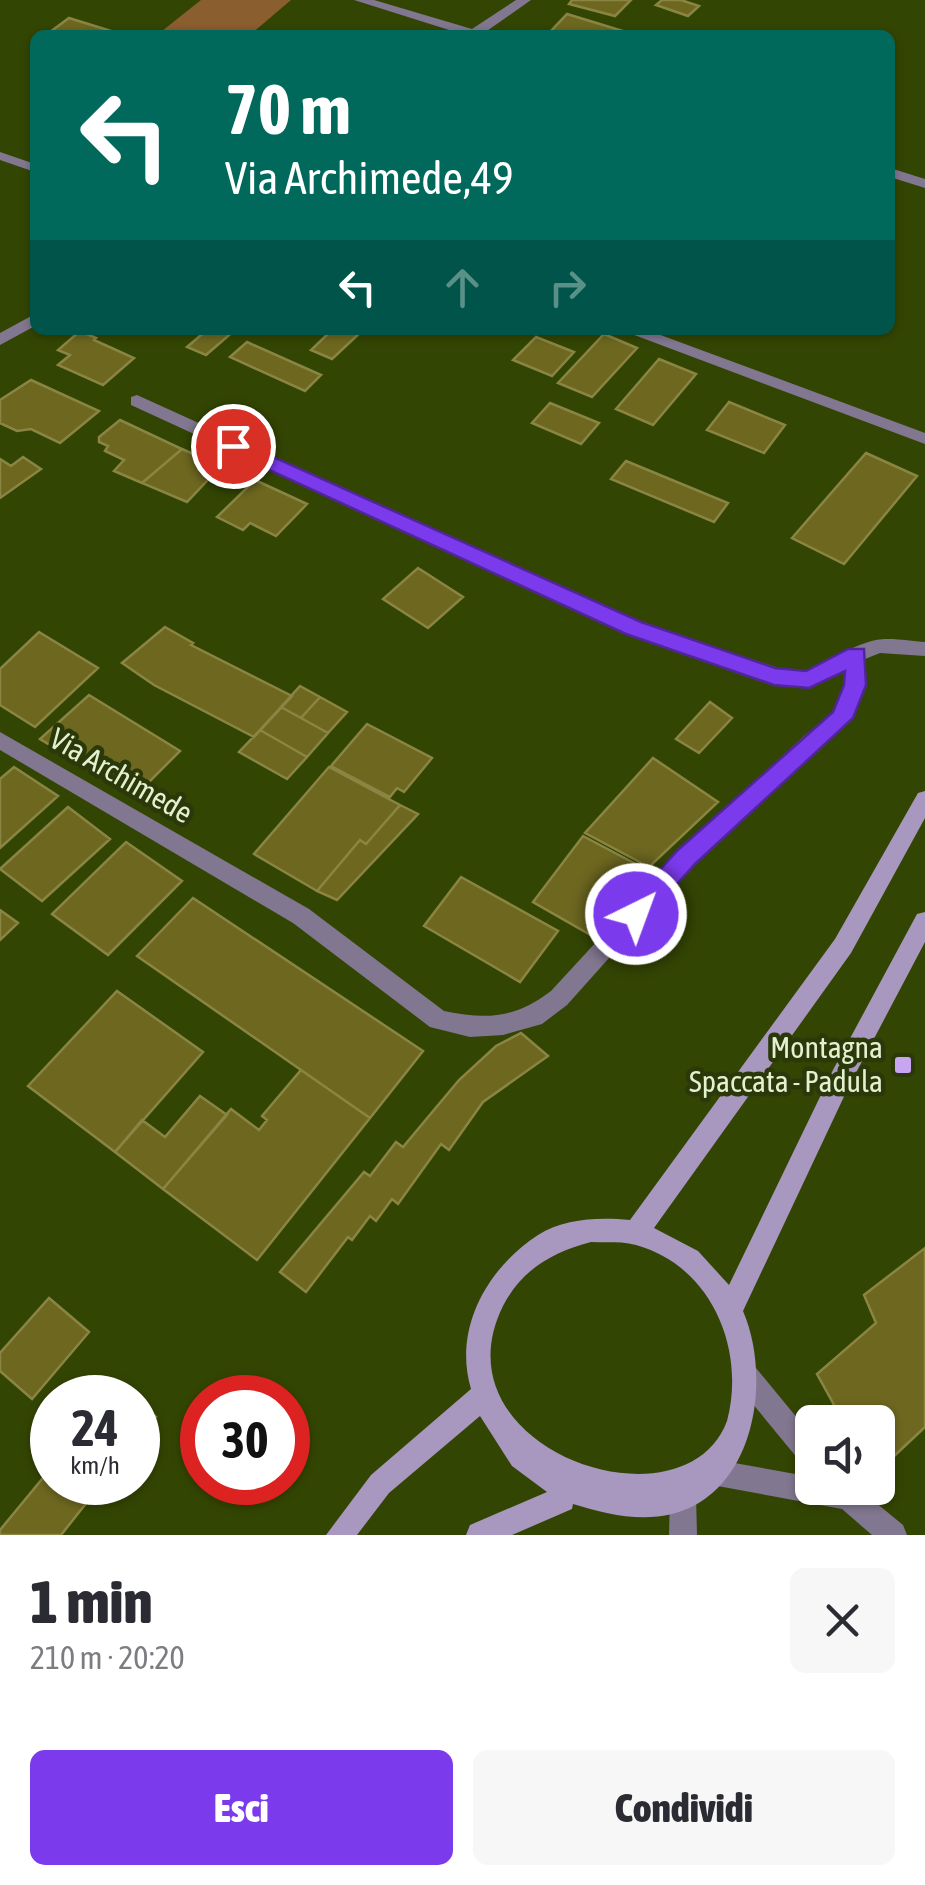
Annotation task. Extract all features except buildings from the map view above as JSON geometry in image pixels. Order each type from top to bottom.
[{"type":"main road","points":[[635,1233],[843,946],[925,799]]},
{"type":"main road","points":[[731,1308],[840,1078],[925,921]]},
{"type":"main road","points":[[591,1230],[635,1233],[673,1248],[695,1265],[731,1308],[746,1349],[748,1393],[737,1435],[712,1472],[683,1496],[644,1510],[604,1510],[562,1500],[526,1475],[497,1440],[481,1398],[477,1350],[489,1305],[514,1268],[550,1242],[591,1230]]},
{"type":"main road","points":[[340,1535],[380,1484],[481,1398]]},
{"type":"main road","points":[[480,1535],[562,1500]]},
{"type":"street","points":[[360,0],[461,30]]},
{"type":"street","points":[[481,30],[525,0]]},
{"type":"street","points":[[895,174],[925,184]]},
{"type":"street","points":[[0,340],[30,322]]},
{"type":"street","points":[[137,401],[634,628],[794,680],[821,675],[879,646],[925,649]]},
{"type":"street","name":"Via Archimede","points":[[0,740],[301,916],[438,1020],[470,1027],[503,1026],[534,1017],[558,998],[687,857],[810,742],[842,718],[855,685],[856,655]]},
{"type":"street","points":[[747,1377],[795,1435]]},
{"type":"street","points":[[712,1472],[795,1485]]},
{"type":"street","points":[[683,1496],[683,1535]]},
{"type":"street","points":[[857,1505],[893,1535]]},
{"type":"lane","points":[[0,156],[30,166]]},
{"type":"lane","points":[[647,335],[925,439]]},
{"type":"shaded area","points":[[201,0],[291,0],[256,30],[163,30]]},
{"type":"place","name":"Montagna Spaccata - Padula","points":[[903,1065]]},
{"type":"route","points":[[233,446],[634,628],[774,677],[809,680],[856,655],[855,685],[842,718],[810,742],[687,857],[636,914]]}]
